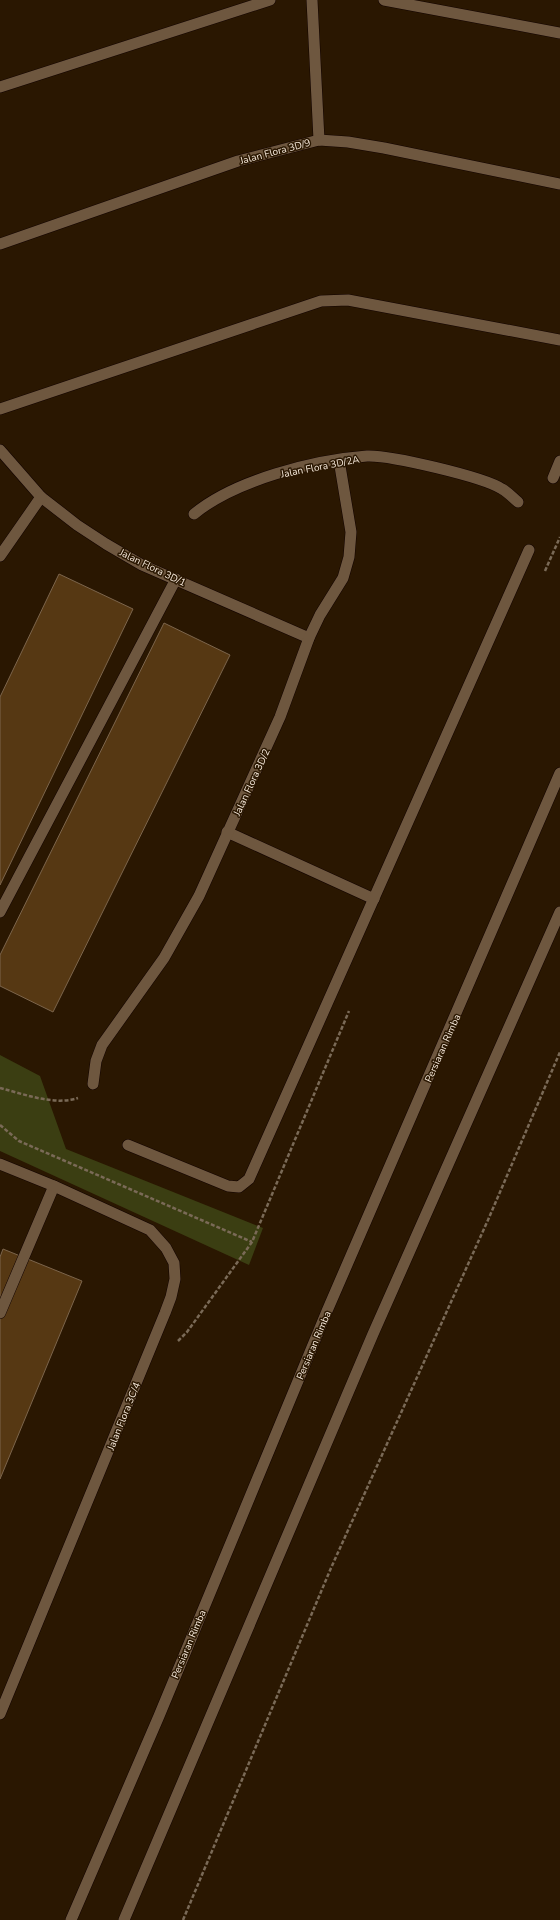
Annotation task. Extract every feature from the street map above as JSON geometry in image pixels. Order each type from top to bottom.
[{"type":"street","points":[[0,87],[270,0]]},
{"type":"street","points":[[312,0],[319,140]]},
{"type":"street","points":[[384,0],[560,33]]},
{"type":"street","name":"Jalan Flora 3D/9","points":[[0,244],[238,161],[319,140],[348,142],[384,148],[560,184]]},
{"type":"street","points":[[0,409],[321,301],[348,300],[560,340]]},
{"type":"street","name":"Jalan Flora 3D/1","points":[[0,450],[41,497],[77,525],[106,544],[142,564],[309,638]]},
{"type":"street","name":"Jalan Flora 3D/2A","points":[[194,514],[214,500],[240,488],[281,473],[339,460],[369,456],[407,461],[490,483],[502,489],[518,502]]},
{"type":"street","name":"Jalan Flora 3D/2","points":[[93,1084],[96,1061],[102,1045],[164,958],[199,896],[280,717],[309,638],[320,615],[343,578],[349,557],[351,532],[339,460]]},
{"type":"street","points":[[553,478],[560,461]]},
{"type":"street","points":[[0,556],[41,497]]},
{"type":"street","points":[[128,1145],[228,1186],[239,1187],[249,1179],[529,550]]},
{"type":"street","points":[[0,912],[176,579]]},
{"type":"street","name":"Persiaran Rimba","points":[[71,1920],[162,1708],[327,1311],[560,773]]},
{"type":"street","points":[[227,832],[374,899]]},
{"type":"street","points":[[124,1920],[373,1334],[560,912]]},
{"type":"street","name":"Jalan Flora 3C/4","points":[[0,1164],[54,1186],[150,1230],[166,1248],[174,1263],[175,1279],[171,1297],[165,1313],[3,1700],[0,1714]]},
{"type":"street","points":[[0,1314],[54,1186]]},
{"type":"path","points":[[184,1920],[331,1568],[488,1220],[560,1052]]},
{"type":"path","points":[[0,1088],[51,1100],[69,1101],[81,1096],[93,1084]]},
{"type":"path","points":[[0,1125],[19,1141],[252,1242]]},
{"type":"green space","points":[[0,1055],[40,1076],[66,1149],[263,1228],[249,1265],[0,1151]]},
{"type":"building","points":[[59,574],[133,609],[0,885],[0,697]]},
{"type":"building","points":[[164,623],[230,655],[53,1012],[0,986],[0,955]]},
{"type":"building","points":[[3,1249],[82,1281],[0,1479],[0,1257]]}]
